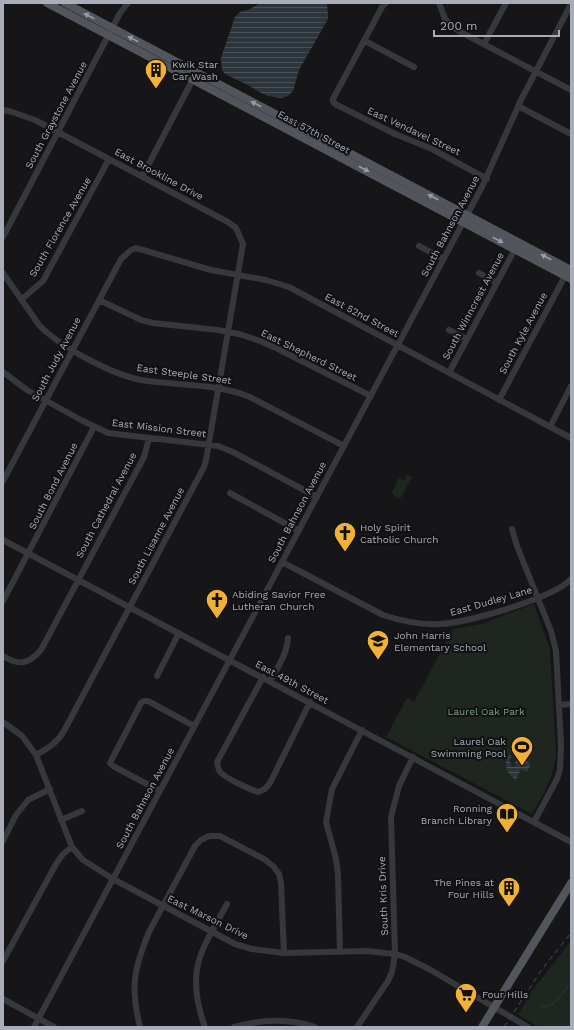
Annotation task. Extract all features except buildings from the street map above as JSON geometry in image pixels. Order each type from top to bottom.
[{"type":"main road","name":"East 57th Street","points":[[48,3],[111,32],[466,218],[569,275]]},
{"type":"main road","name":"East 57th Street","points":[[65,3],[111,32],[193,79],[466,218],[515,249],[569,275]]},
{"type":"main road","points":[[482,1027],[571,883]]},
{"type":"street","name":"South Graystone Avenue","points":[[3,237],[120,13],[128,3]]},
{"type":"street","points":[[386,3],[382,7],[365,41],[414,67]]},
{"type":"street","points":[[439,3],[445,18],[457,30],[571,90]]},
{"type":"street","points":[[484,44],[506,3]]},
{"type":"street","name":"South Bahnson Avenue","points":[[34,1027],[466,218],[486,179],[518,106],[571,4]]},
{"type":"street","name":"East Vendavel Street","points":[[365,41],[333,99],[333,102],[395,134],[432,149],[486,179]]},
{"type":"street","points":[[142,177],[193,79]]},
{"type":"street","points":[[518,106],[571,134]]},
{"type":"street","name":"East Brookline Drive","points":[[3,110],[35,120],[228,222],[236,228],[243,244],[234,302]]},
{"type":"street","name":"South Florence Avenue","points":[[22,299],[43,281],[109,159]]},
{"type":"street","points":[[419,246],[444,259]]},
{"type":"street","name":"East 52nd Street","points":[[131,250],[136,248],[142,249],[211,270],[266,280],[289,287],[571,438]]},
{"type":"street","name":"South Winncrest Avenue","points":[[449,373],[515,249]]},
{"type":"street","name":"South Judy Avenue","points":[[3,481],[121,259],[131,250]]},
{"type":"street","name":"East Steeple Street","points":[[3,272],[39,325],[46,332],[55,340],[104,367],[142,380],[219,388],[235,392],[250,397],[344,446]]},
{"type":"street","points":[[479,273],[497,283]]},
{"type":"street","name":"South Kyle Avenue","points":[[499,400],[569,275]]},
{"type":"street","name":"East Shepherd Street","points":[[99,300],[128,315],[153,324],[218,330],[253,339],[278,348],[370,396]]},
{"type":"street","name":"South Lisanne Avenue","points":[[36,755],[52,746],[58,740],[204,467],[234,302]]},
{"type":"street","points":[[449,330],[467,339]]},
{"type":"street","name":"East Mission Street","points":[[3,372],[21,387],[45,401],[108,433],[209,444],[233,452],[317,497]]},
{"type":"street","points":[[550,426],[571,386]]},
{"type":"street","name":"South Bond Avenue","points":[[3,601],[29,554],[94,427]]},
{"type":"street","name":"South Cathedral Avenue","points":[[3,656],[16,662],[30,660],[35,656],[45,642],[144,457],[149,438]]},
{"type":"street","points":[[230,493],[299,531]]},
{"type":"street","points":[[512,529],[517,546],[551,632],[556,651],[561,744],[560,769],[557,778],[534,822]]},
{"type":"street","name":"East 49th Street","points":[[3,540],[571,842]]},
{"type":"street","name":"East Dudley Lane","points":[[282,562],[378,612],[399,620],[418,623],[438,624],[466,620],[537,598],[562,586],[571,579]]},
{"type":"street","points":[[157,676],[179,633]]},
{"type":"street","points":[[270,681],[284,656],[288,638]]},
{"type":"street","points":[[263,677],[217,762],[220,771],[237,782],[258,792],[265,789],[310,702]]},
{"type":"street","points":[[160,791],[113,766],[110,762],[111,758],[141,703],[144,701],[148,701],[194,726]]},
{"type":"street","points":[[559,705],[571,704]]},
{"type":"street","name":"East Marson Drive","points":[[3,722],[22,736],[36,755],[72,847],[83,860],[113,879],[235,944],[252,949],[284,953],[367,951],[395,954],[429,969],[528,1027]]},
{"type":"street","points":[[340,952],[338,874],[336,859],[326,822],[332,789],[362,730]]},
{"type":"street","name":"South Kris Drive","points":[[357,1027],[392,972],[395,954],[391,817],[399,786],[413,757]]},
{"type":"street","points":[[3,841],[16,815],[28,800],[50,789]]},
{"type":"street","points":[[62,820],[82,811]]},
{"type":"street","points":[[140,1027],[134,991],[137,966],[149,932],[195,846],[201,840],[209,836],[220,836],[264,859],[273,866],[279,874],[281,883],[284,953]]},
{"type":"street","points":[[3,961],[56,864],[63,854],[72,847]]},
{"type":"street","points":[[205,1027],[197,998],[197,968],[200,956],[227,904]]},
{"type":"street","points":[[3,999],[54,1027]]},
{"type":"street","points":[[234,1027],[266,1020],[286,1024],[301,1023],[315,1027]]},
{"type":"green space","points":[[407,474],[412,477],[400,499],[391,494],[399,478],[404,480]]},
{"type":"green space","name":"Laurel Oak Park","points":[[534,604],[550,649],[556,755],[550,779],[532,814],[386,737],[407,698],[414,702],[453,629],[481,624]]},
{"type":"green space","points":[[571,941],[571,1027],[539,1027],[518,1015],[531,992]]},
{"type":"shaded area","points":[[260,3],[327,3],[328,19],[299,70],[293,91],[288,96],[281,98],[268,96],[261,93],[225,74],[222,70],[221,58],[235,17],[240,12],[250,9]]},
{"type":"shaded area","name":"Laurel Oak Swimming Pool","points":[[508,754],[512,756],[509,760],[512,767],[516,766],[515,763],[518,757],[531,764],[527,772],[521,769],[516,780],[510,775],[507,769],[506,762]]},
{"type":"waterway","points":[[541,1007],[546,1007],[555,1002],[571,982]]},
{"type":"railway","points":[[504,1027],[543,968],[571,933]]},
{"type":"place","name":"Kwik Star Car Wash","points":[[156,90]]},
{"type":"place","name":"Holy Spirit Catholic Church","points":[[345,552]]},
{"type":"place","name":"Abiding Savior Free Lutheran Church","points":[[217,620]]},
{"type":"place","name":"John Harris Elementary School","points":[[378,660]]},
{"type":"place","name":"Laurel Oak Swimming Pool","points":[[522,766]]},
{"type":"place","name":"Ronning Branch Library","points":[[507,834]]},
{"type":"place","name":"The Pines at Four Hills","points":[[509,908]]},
{"type":"place","name":"Four Hills","points":[[466,1014]]}]
